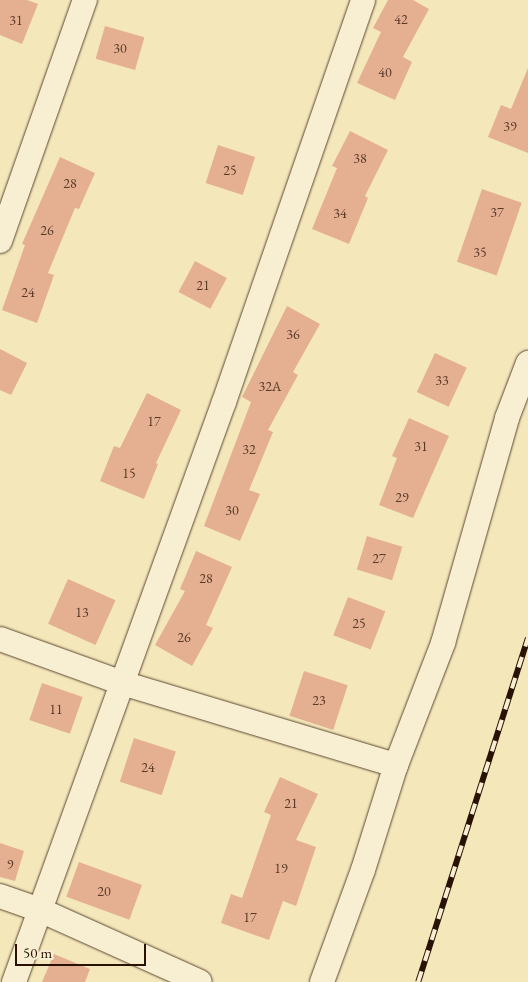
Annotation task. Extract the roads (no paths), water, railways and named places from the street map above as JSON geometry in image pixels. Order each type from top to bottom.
[{"type":"street","points":[[0,241],[84,0]]},
{"type":"street","points":[[14,982],[363,0]]},
{"type":"street","points":[[322,982],[363,870],[396,765],[443,643],[507,418],[528,363]]},
{"type":"street","points":[[0,639],[122,682],[396,765]]},
{"type":"street","points":[[0,896],[40,910],[200,982]]},
{"type":"railway","points":[[418,982],[528,638]]}]
